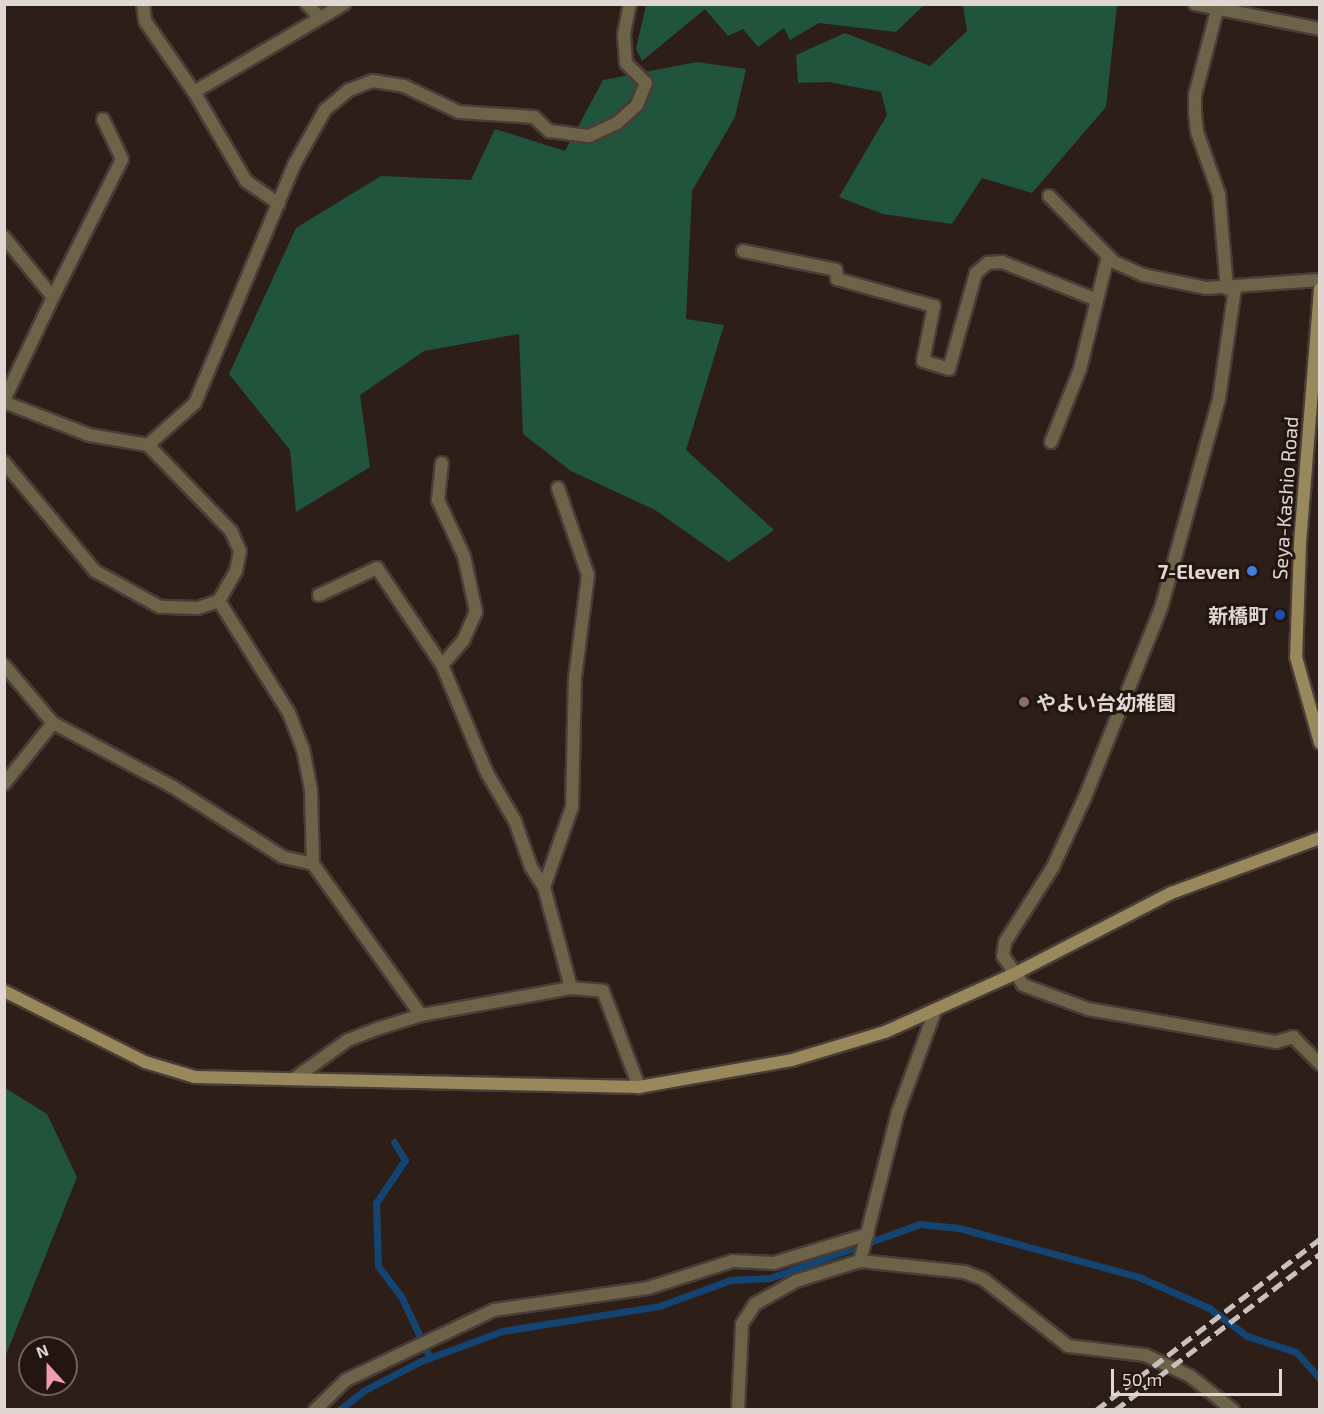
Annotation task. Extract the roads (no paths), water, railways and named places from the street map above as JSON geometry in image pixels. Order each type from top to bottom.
[{"type":"street","points":[[143,4],[145,21],[194,92],[246,181],[279,204]]},
{"type":"street","points":[[307,4],[320,18]]},
{"type":"street","points":[[194,92],[344,4]]},
{"type":"street","points":[[148,445],[195,403],[308,134],[325,110],[349,90],[374,81],[404,86],[459,112],[534,117],[549,131],[589,136],[617,123],[637,105],[646,84],[626,63],[624,34],[630,4]]},
{"type":"street","points":[[1196,4],[1320,29]]},
{"type":"street","points":[[1217,10],[1195,95],[1195,112],[1197,132],[1219,194],[1231,288],[1219,399],[1161,608],[1053,867],[1005,942],[1003,956],[1023,985],[1088,1009],[1276,1042],[1293,1038],[1320,1064]]},
{"type":"street","points":[[4,462],[95,571],[160,607],[197,608],[219,601],[236,571],[240,551],[231,531],[148,445],[89,435],[4,401],[122,159],[103,119]]},
{"type":"street","points":[[1049,196],[1108,256],[1170,283],[1231,288],[1320,280]]},
{"type":"street","points":[[4,237],[53,297]]},
{"type":"street","points":[[743,251],[836,270],[837,279],[934,306],[922,361],[949,369],[976,273],[988,263],[1002,262],[1097,300]]},
{"type":"street","points":[[1051,442],[1080,369],[1108,256]]},
{"type":"street","name":"Seya-Kashio Road","points":[[1320,290],[1296,657],[1320,743]]},
{"type":"street","points":[[442,463],[438,500],[464,556],[476,612],[463,641],[442,665]]},
{"type":"street","points":[[544,887],[572,807],[575,678],[588,575],[558,488]]},
{"type":"street","points":[[319,595],[377,568],[442,665],[487,773],[515,821],[531,867],[544,887],[571,988]]},
{"type":"street","points":[[219,601],[283,704],[303,749],[311,790],[313,864],[421,1015]]},
{"type":"street","points":[[4,665],[53,723],[173,787],[283,857],[313,864]]},
{"type":"street","points":[[4,784],[53,723]]},
{"type":"street","points":[[4,992],[145,1062],[195,1077],[639,1087],[846,1047],[935,1011],[1014,974],[1171,893],[1320,838]]},
{"type":"street","points":[[295,1078],[348,1040],[421,1015],[571,988],[603,991],[639,1087]]},
{"type":"street","points":[[860,1261],[898,1112],[935,1011]]},
{"type":"street","points":[[315,1410],[346,1380],[494,1310],[648,1288],[733,1261],[774,1263],[868,1234]]},
{"type":"street","points":[[738,1410],[742,1324],[755,1304],[796,1281],[860,1261],[984,1279],[1068,1346],[1145,1355],[1190,1376],[1233,1410]]},
{"type":"waterway","points":[[394,1142],[405,1160],[376,1203],[378,1266],[402,1298],[430,1358]]},
{"type":"waterway","points":[[339,1410],[363,1391],[421,1361],[502,1331],[659,1306],[731,1280],[770,1278],[920,1224],[959,1228],[1139,1277],[1209,1308],[1247,1336],[1296,1352],[1320,1379]]},
{"type":"railway","points":[[1096,1410],[1320,1239]]},
{"type":"railway","points":[[1115,1410],[1320,1254]]},
{"type":"place","name":"7-Eleven","points":[[1252,571]]},
{"type":"place","name":"新橋町","points":[[1280,615]]},
{"type":"place","name":"やよい台幼稚園","points":[[1024,702]]}]
